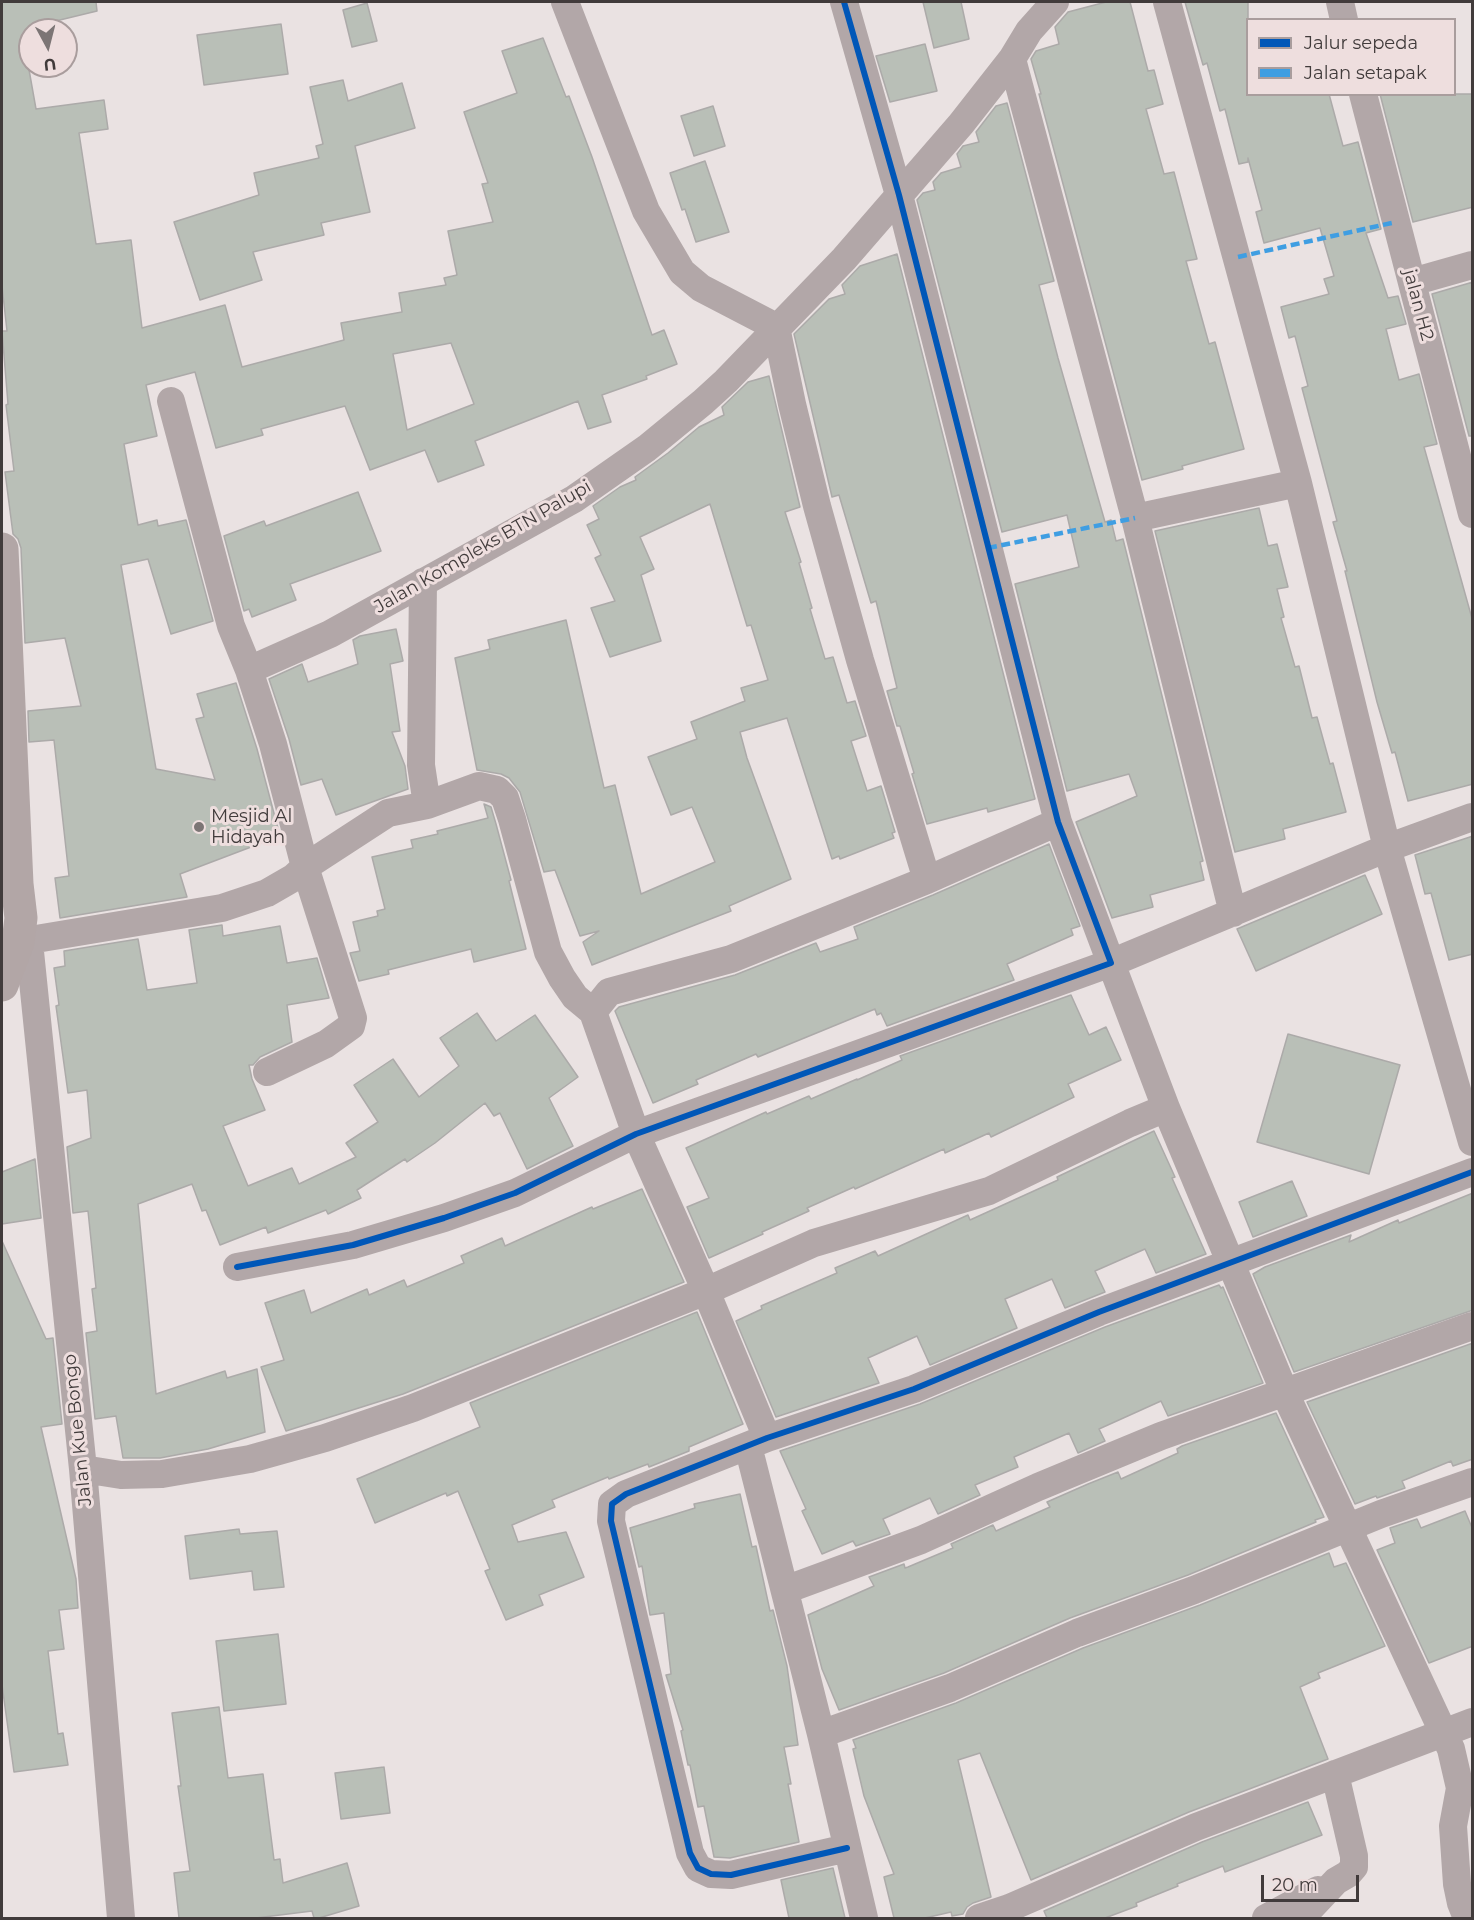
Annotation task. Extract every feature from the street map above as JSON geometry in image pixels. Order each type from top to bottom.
[{"type":"main road","points":[[2,549],[17,884],[23,942],[2,985]]},
{"type":"street","points":[[565,2],[646,211],[682,272],[701,288],[776,327],[817,506],[860,660],[927,880]]},
{"type":"street","points":[[844,2],[899,195],[1058,822],[1166,1108],[1284,1391],[1347,1528],[1455,1745],[1466,1797],[1452,1826],[1457,1884],[1467,1918]]},
{"type":"street","name":"Jalan Kompleks BTN Palupi","points":[[249,670],[330,634],[574,499],[647,448],[726,381],[844,259],[938,151],[1012,59],[1029,31],[1054,2]]},
{"type":"street","points":[[1167,2],[1298,483],[1387,848],[1473,1142]]},
{"type":"street","points":[[1340,2],[1344,18]]},
{"type":"street","points":[[1012,59],[1134,518],[1233,913]]},
{"type":"street","name":"jalan H2","points":[[1364,96],[1473,514]]},
{"type":"street","points":[[1412,282],[1473,265]]},
{"type":"street","points":[[171,401],[231,626],[249,670],[273,744],[305,867],[353,1018],[351,1026],[326,1044],[267,1072]]},
{"type":"street","points":[[1134,518],[1298,483]]},
{"type":"street","points":[[423,582],[421,765],[427,805]]},
{"type":"street","points":[[23,942],[222,908],[267,893],[293,878],[305,867],[388,813],[427,805],[479,786],[496,790],[505,798],[548,952],[575,997],[593,1012],[636,1134],[706,1291],[758,1442],[785,1590],[864,1918]]},
{"type":"street","points":[[237,1267],[353,1245],[444,1218],[515,1193],[636,1134],[1111,963],[1387,848],[1473,817]]},
{"type":"street","points":[[593,1012],[609,992],[730,959],[927,880],[1058,822]]},
{"type":"street","name":"Jalan Kue Bongo","points":[[23,942],[83,1469],[121,1918]]},
{"type":"street","points":[[83,1469],[121,1475],[162,1474],[261,1456],[413,1408],[706,1291],[814,1243],[989,1191],[1166,1108]]},
{"type":"street","points":[[847,1848],[731,1875],[711,1874],[698,1868],[690,1853],[611,1521],[612,1504],[626,1494],[758,1442],[914,1389],[1099,1312],[1473,1172]]},
{"type":"street","points":[[785,1590],[921,1540],[1038,1487],[1161,1436],[1473,1326]]},
{"type":"street","points":[[821,1734],[950,1688],[1077,1633],[1194,1590],[1347,1528],[1473,1482]]},
{"type":"street","points":[[980,1918],[1010,1913],[1196,1827],[1335,1774],[1455,1745],[1473,1722]]},
{"type":"street","points":[[1266,1918],[1336,1881],[1348,1874],[1354,1867],[1354,1856],[1335,1774]]},
{"type":"street","points":[[1301,1918],[1336,1881]]},
{"type":"building","points":[[2,2],[96,2],[97,11],[68,18],[18,18],[18,78],[30,78],[36,109],[104,100],[108,129],[79,133],[96,244],[131,240],[142,328],[225,305],[242,367],[344,340],[341,323],[402,312],[399,293],[446,285],[444,278],[457,275],[448,231],[493,222],[482,184],[488,183],[464,112],[517,93],[502,51],[543,38],[566,97],[569,96],[592,157],[652,335],[664,330],[677,364],[646,376],[647,379],[602,395],[611,422],[588,429],[578,401],[475,441],[484,465],[438,482],[425,450],[370,470],[345,406],[261,429],[263,435],[216,448],[195,372],[146,385],[157,436],[124,444],[138,525],[157,520],[158,526],[186,520],[213,621],[171,634],[148,559],[121,565],[156,769],[215,780],[196,719],[204,717],[197,694],[236,683],[257,749],[280,836],[180,874],[187,897],[60,918],[55,878],[69,876],[54,740],[29,742],[28,711],[81,706],[65,638],[25,643],[21,548],[18,539],[13,534],[5,472],[14,471],[6,405],[8,404],[2,331],[7,331],[2,286]],"holes":[[[451,343],[474,404],[407,430],[393,354]]]},
{"type":"building","points":[[923,2],[961,2],[969,39],[934,48]]},
{"type":"building","points":[[1106,2],[1130,2],[1148,71],[1154,70],[1163,104],[1146,109],[1164,174],[1174,172],[1197,259],[1186,261],[1209,344],[1215,342],[1244,449],[1142,480],[1031,59],[1036,51],[1059,44],[1055,27],[1068,12]]},
{"type":"building","points":[[1185,2],[1248,2],[1246,96],[1330,96],[1343,146],[1358,142],[1381,229],[1366,233],[1388,298],[1398,296],[1406,324],[1386,329],[1399,380],[1419,374],[1437,444],[1424,447],[1473,622],[1473,784],[1408,801],[1395,752],[1392,753],[1377,702],[1345,571],[1347,571],[1333,522],[1337,521],[1302,388],[1308,386],[1295,336],[1289,338],[1281,307],[1329,294],[1324,279],[1334,276],[1320,228],[1264,243],[1256,212],[1262,210],[1248,158],[1248,162],[1239,164],[1225,109],[1220,111],[1207,63],[1203,65]]},
{"type":"building","points":[[367,3],[377,41],[352,47],[343,10]]},
{"type":"building","points":[[281,24],[288,74],[204,85],[197,35]]},
{"type":"building","points":[[925,44],[937,91],[890,102],[876,56]]},
{"type":"building","points":[[343,80],[348,101],[402,83],[415,128],[355,146],[370,212],[321,223],[324,235],[253,252],[262,280],[200,300],[174,222],[259,195],[254,173],[319,158],[316,146],[323,144],[310,87]]},
{"type":"building","points":[[1473,94],[1473,207],[1413,222],[1381,96]]},
{"type":"building","points":[[1007,103],[1054,281],[1039,285],[1105,522],[1111,520],[1116,541],[1123,539],[1203,861],[1200,862],[1204,880],[1150,895],[1153,907],[1112,918],[1076,822],[1137,796],[1129,774],[1067,791],[1015,584],[1079,567],[1067,515],[1002,532],[917,200],[923,193],[935,190],[933,182],[941,173],[961,167],[957,154],[963,146],[979,142],[976,132],[996,106]]},
{"type":"building","points":[[713,106],[725,146],[694,156],[681,116]]},
{"type":"building","points":[[705,161],[729,232],[696,242],[685,209],[682,210],[670,173]]},
{"type":"building","points":[[897,254],[1035,799],[988,812],[987,808],[927,824],[900,726],[897,726],[887,691],[897,688],[876,601],[871,603],[839,495],[832,497],[794,334],[829,299],[845,294],[842,285],[860,266]]},
{"type":"building","points":[[1473,282],[1473,436],[1469,436],[1432,294]]},
{"type":"building","points":[[769,376],[800,507],[785,512],[801,562],[799,563],[812,608],[810,609],[825,659],[833,657],[847,703],[855,701],[866,736],[851,741],[867,791],[881,786],[895,832],[892,833],[894,838],[840,859],[839,856],[832,859],[787,718],[740,732],[747,758],[791,879],[729,906],[731,911],[592,965],[583,942],[599,931],[580,936],[555,870],[544,872],[520,792],[509,778],[501,774],[477,770],[455,658],[490,649],[488,640],[566,620],[604,788],[615,785],[641,894],[715,862],[692,807],[671,815],[648,757],[697,739],[691,722],[745,701],[741,688],[768,680],[751,625],[747,626],[710,504],[640,537],[654,569],[641,575],[661,641],[610,657],[591,608],[615,601],[595,558],[601,555],[587,525],[599,519],[593,506],[620,487],[636,480],[635,477],[699,427],[724,415],[722,407],[748,382]]},
{"type":"building","points":[[358,492],[381,551],[290,584],[296,600],[252,617],[249,609],[244,611],[224,536],[264,521],[266,526]]},
{"type":"building","points":[[1259,508],[1268,546],[1277,544],[1288,587],[1277,589],[1284,617],[1281,618],[1295,667],[1299,666],[1312,718],[1317,717],[1330,764],[1333,763],[1346,812],[1283,829],[1285,839],[1235,852],[1155,531]]},
{"type":"building","points":[[396,629],[403,661],[390,664],[400,731],[392,732],[405,766],[408,789],[336,815],[322,779],[301,785],[289,739],[269,679],[302,664],[308,682],[358,664],[353,640],[360,636]]},
{"type":"building","points":[[484,804],[491,807],[496,824],[526,949],[474,962],[471,949],[388,970],[389,974],[359,981],[350,953],[360,951],[353,922],[378,916],[377,911],[385,909],[372,857],[413,848],[411,840],[488,818]]},
{"type":"building","points":[[1473,836],[1473,954],[1449,960],[1431,893],[1425,894],[1415,855]]},
{"type":"building","points":[[1049,844],[1080,926],[1071,929],[1073,935],[1007,964],[1014,980],[887,1026],[881,1013],[877,1015],[875,1009],[758,1057],[756,1054],[696,1080],[698,1084],[653,1103],[615,1011],[619,1007],[735,975],[816,943],[820,952],[858,939],[854,927]]},
{"type":"building","points":[[1365,875],[1382,914],[1256,971],[1237,929]]},
{"type":"building","points":[[222,925],[223,936],[280,926],[287,963],[317,958],[329,998],[287,1005],[292,1042],[260,1057],[253,1065],[249,1065],[252,1079],[265,1110],[223,1126],[248,1186],[292,1168],[299,1184],[356,1157],[346,1143],[378,1122],[354,1085],[393,1059],[419,1097],[459,1066],[440,1038],[477,1013],[496,1041],[535,1015],[578,1077],[549,1098],[573,1146],[527,1169],[500,1113],[494,1116],[485,1103],[435,1143],[407,1162],[405,1159],[357,1190],[361,1198],[328,1214],[326,1210],[268,1233],[266,1227],[220,1245],[206,1210],[202,1211],[192,1184],[138,1204],[156,1394],[225,1371],[227,1378],[257,1369],[265,1432],[208,1449],[160,1458],[123,1458],[116,1416],[95,1419],[86,1333],[97,1331],[92,1289],[96,1288],[88,1211],[73,1213],[67,1147],[91,1138],[87,1090],[68,1093],[56,1006],[59,1005],[54,968],[65,966],[64,951],[138,939],[147,990],[197,983],[189,930]]},
{"type":"building","points":[[1071,995],[1089,1035],[1106,1027],[1121,1060],[1068,1084],[1074,1097],[991,1137],[989,1133],[945,1153],[944,1149],[855,1189],[854,1187],[807,1208],[809,1211],[762,1232],[763,1234],[709,1258],[687,1207],[709,1198],[686,1148],[766,1112],[767,1114],[809,1096],[811,1099],[857,1080],[902,1060],[900,1056]]},
{"type":"building","points":[[1288,1034],[1400,1065],[1369,1174],[1257,1142]]},
{"type":"building","points":[[1154,1131],[1206,1254],[1156,1273],[1145,1249],[1095,1271],[1105,1292],[1065,1308],[1052,1279],[1005,1299],[1017,1328],[930,1365],[917,1336],[868,1358],[879,1383],[776,1417],[736,1321],[762,1309],[761,1306],[837,1273],[835,1268],[875,1251],[878,1256],[968,1215],[970,1220],[1058,1180],[1057,1177]]},
{"type":"building","points":[[35,1159],[41,1218],[2,1224],[2,1172]]},
{"type":"building","points":[[1292,1181],[1307,1216],[1253,1237],[1239,1202]]},
{"type":"building","points":[[642,1189],[684,1282],[403,1394],[286,1431],[261,1367],[284,1360],[265,1303],[304,1290],[311,1313],[367,1289],[369,1295],[404,1280],[407,1287],[464,1263],[461,1256],[502,1238],[505,1246],[592,1207],[593,1209]]},
{"type":"building","points":[[1473,1193],[1473,1310],[1294,1372],[1253,1274],[1265,1267],[1351,1235],[1349,1242],[1398,1220],[1399,1223]]},
{"type":"building","points":[[2,1241],[46,1339],[53,1338],[62,1424],[41,1427],[76,1579],[78,1608],[59,1610],[64,1649],[48,1651],[58,1734],[63,1733],[68,1765],[14,1772],[2,1685]]},
{"type":"building","points":[[1219,1285],[1223,1287],[1263,1383],[1168,1416],[1161,1401],[1099,1429],[1105,1441],[1078,1453],[1069,1433],[1014,1457],[1018,1467],[975,1485],[980,1495],[938,1514],[930,1498],[883,1519],[890,1534],[856,1546],[853,1541],[822,1554],[802,1511],[806,1509],[780,1451],[920,1404],[1105,1327]]},
{"type":"building","points":[[697,1312],[743,1424],[689,1447],[689,1451],[649,1467],[648,1464],[609,1479],[608,1477],[552,1500],[555,1507],[512,1525],[518,1542],[566,1532],[584,1577],[539,1595],[543,1605],[506,1620],[485,1571],[490,1569],[458,1491],[447,1496],[446,1493],[375,1523],[357,1479],[480,1427],[470,1403]]},
{"type":"building","points":[[1473,1343],[1473,1459],[1453,1466],[1451,1461],[1402,1481],[1405,1488],[1355,1504],[1307,1402]]},
{"type":"building","points":[[1276,1413],[1324,1517],[1188,1575],[1070,1618],[944,1673],[839,1710],[822,1669],[808,1615],[874,1586],[869,1577],[904,1564],[905,1568],[908,1567],[953,1548],[951,1544],[993,1525],[996,1531],[1050,1507],[1047,1502],[1088,1484],[1118,1472],[1121,1479],[1178,1453],[1177,1449],[1182,1446]]},
{"type":"building","points":[[740,1494],[752,1547],[756,1546],[770,1611],[773,1610],[787,1666],[798,1745],[784,1747],[791,1784],[788,1784],[799,1842],[730,1858],[714,1857],[704,1806],[698,1807],[681,1731],[683,1730],[666,1675],[671,1674],[664,1613],[650,1615],[642,1566],[639,1567],[630,1528],[695,1508],[694,1504]]},
{"type":"building","points":[[1465,1511],[1473,1530],[1473,1646],[1429,1663],[1377,1550],[1395,1543],[1390,1528],[1417,1519],[1421,1528]]},
{"type":"building","points":[[239,1529],[240,1534],[277,1531],[284,1587],[254,1590],[252,1571],[190,1579],[185,1536]]},
{"type":"building","points":[[1329,1553],[1334,1567],[1346,1563],[1385,1646],[1318,1673],[1320,1678],[1300,1687],[1328,1759],[1189,1812],[1031,1880],[980,1753],[958,1760],[991,1897],[973,1903],[963,1914],[952,1916],[951,1912],[925,1918],[894,1918],[884,1877],[894,1874],[864,1796],[853,1740],[956,1703],[1083,1648],[1200,1605]]},
{"type":"building","points":[[278,1634],[286,1704],[224,1711],[216,1641]]},
{"type":"building","points":[[219,1707],[228,1778],[263,1774],[274,1860],[280,1859],[283,1883],[347,1863],[359,1906],[319,1918],[314,1918],[312,1911],[256,1918],[179,1918],[174,1873],[190,1871],[178,1786],[181,1786],[172,1713]]},
{"type":"building","points":[[384,1767],[390,1813],[341,1819],[335,1773]]},
{"type":"building","points":[[1308,1802],[1322,1835],[1225,1872],[1223,1866],[1177,1884],[1178,1886],[1136,1903],[1137,1906],[1105,1918],[1047,1918],[1044,1911],[1202,1842]]},
{"type":"building","points":[[833,1868],[845,1918],[789,1918],[781,1880]]},
{"type":"marked path","points":[[1238,257],[1396,222]]},
{"type":"marked path","points":[[988,548],[1135,518]]},
{"type":"cycle path","points":[[237,1267],[353,1245],[444,1218],[515,1193],[636,1134],[1111,963],[1058,822],[899,195],[844,2]]},
{"type":"cycle path","points":[[847,1848],[731,1875],[711,1874],[698,1868],[690,1853],[611,1521],[612,1504],[626,1494],[767,1438],[914,1389],[1099,1312],[1472,1172]]},
{"type":"place","name":"Mesjid Al Hidayah","points":[[199,827]]}]
